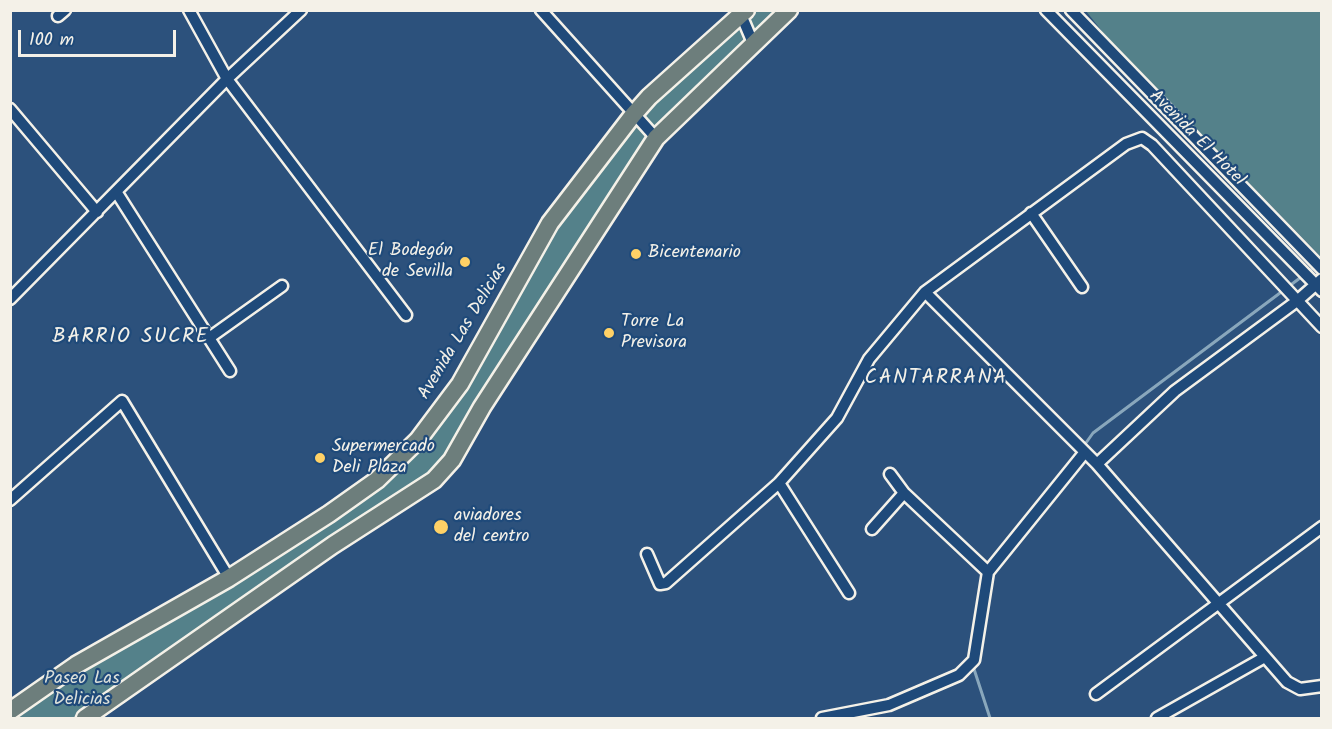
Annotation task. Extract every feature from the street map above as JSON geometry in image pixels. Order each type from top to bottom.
[{"type":"main road","points":[[85,718],[333,545],[434,480],[452,460],[482,407],[656,138],[789,10]]},
{"type":"main road","name":"Avenida Las Delicias","points":[[11,711],[76,665],[229,578],[329,514],[377,480],[418,440],[460,384],[550,223],[633,115],[649,97],[742,12]]},
{"type":"street","points":[[189,10],[227,80],[406,315]]},
{"type":"street","points":[[10,299],[227,80],[301,10]]},
{"type":"street","points":[[541,10],[656,138]]},
{"type":"street","name":"Avenida El Hotel","points":[[1046,10],[1314,280]]},
{"type":"street","name":"Avenida El Hotel","points":[[1071,10],[1319,266]]},
{"type":"street","points":[[742,12],[753,43]]},
{"type":"street","points":[[10,109],[96,212]]},
{"type":"street","points":[[647,554],[660,584],[666,583],[779,483],[837,418],[869,359],[925,292],[1126,144],[1142,138],[1152,145],[1322,327]]},
{"type":"street","points":[[117,193],[230,371]]},
{"type":"street","points":[[1031,213],[1082,287]]},
{"type":"street","points":[[1097,464],[1175,391],[1297,301],[1314,280]]},
{"type":"street","points":[[209,338],[282,286]]},
{"type":"street","points":[[925,292],[1097,464],[1287,682],[1300,689],[1322,686]]},
{"type":"street","points":[[10,500],[122,401],[229,578]]},
{"type":"street","points":[[822,718],[889,705],[959,675],[968,668],[974,660],[988,572],[1053,491],[1082,450]]},
{"type":"street","points":[[890,474],[904,493],[988,572]]},
{"type":"street","points":[[779,483],[849,593]]},
{"type":"street","points":[[872,529],[904,493]]},
{"type":"street","points":[[1096,694],[1322,527]]},
{"type":"street","points":[[1156,718],[1265,657]]},
{"type":"street","points":[[11,711],[17,718]]},
{"type":"green space","name":"Paseo Las Delicias","points":[[746,11],[789,11],[656,138],[452,460],[85,718],[11,718],[11,711],[229,578],[418,440],[550,223],[633,115]]},
{"type":"green space","points":[[1086,11],[1321,11],[1321,257],[1105,35]]},
{"type":"waterway","points":[[1083,447],[1093,433],[1316,266]]},
{"type":"waterway","points":[[973,666],[990,718]]},
{"type":"place","name":"Bicentenario","points":[[636,254]]},
{"type":"place","name":"El Bodegón de Sevilla","points":[[465,262]]},
{"type":"place","name":"Torre La Previsora","points":[[609,333]]},
{"type":"place","name":"Supermercado Deli Plaza","points":[[320,458]]},
{"type":"place","name":"aviadores del centro","points":[[441,527]]},
{"type":"district","name":"BARRIO SUCRE","points":[[131,338]]},
{"type":"district","name":"CANTARRANA","points":[[936,379]]}]
